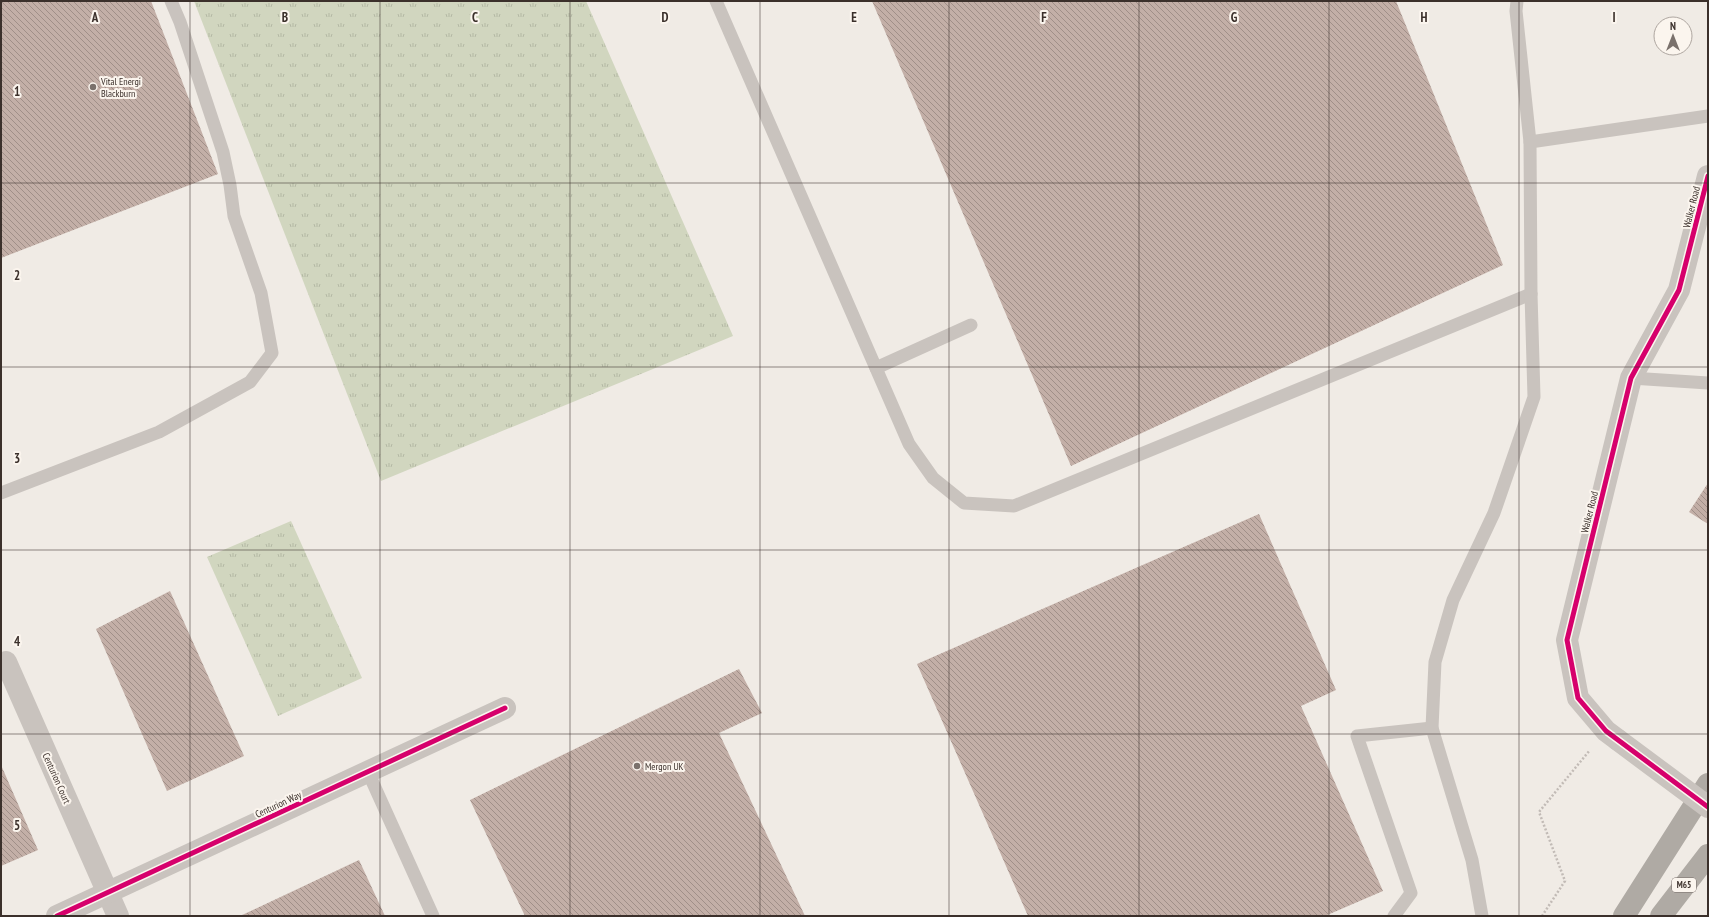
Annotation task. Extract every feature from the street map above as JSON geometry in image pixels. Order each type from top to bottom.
[{"type":"highway","points":[[1624,916],[1708,784]]},
{"type":"highway","name":"M65","points":[[1661,916],[1708,855]]},
{"type":"street","name":"Walker Road","points":[[1708,176],[1680,290],[1631,378],[1567,640],[1578,698],[1612,735],[1708,806]]},
{"type":"street","name":"Centurion Court","points":[[4,663],[118,916]]},
{"type":"street","name":"Centurion Way","points":[[57,916],[505,708]]},
{"type":"lane","points":[[1,492],[158,432],[250,382],[272,353],[261,293],[234,216],[230,185],[222,152],[180,22],[171,1]]},
{"type":"lane","points":[[716,1],[909,444],[933,478],[964,504],[1014,506],[1530,294]]},
{"type":"lane","points":[[1482,916],[1472,860],[1432,728],[1435,662],[1453,600],[1494,513],[1534,397],[1530,294],[1530,142],[1516,11],[1517,1]]},
{"type":"lane","points":[[1530,142],[1708,116]]},
{"type":"lane","points":[[876,368],[971,326]]},
{"type":"lane","points":[[1631,378],[1708,383]]},
{"type":"lane","points":[[1394,916],[1411,893],[1357,736],[1432,728]]},
{"type":"lane","points":[[368,772],[434,916]]},
{"type":"path","points":[[1542,916],[1564,881],[1539,812],[1612,735]]},
{"type":"green space","points":[[194,1],[586,1],[733,336],[381,481]]},
{"type":"green space","points":[[291,521],[362,678],[278,716],[207,557]]},
{"type":"building","name":"Vital Energi Blackburn","points":[[1,1],[151,1],[218,174],[1,258]]},
{"type":"building","points":[[872,1],[1396,1],[1503,265],[1071,466]]},
{"type":"building","points":[[1708,483],[1708,524],[1689,512]]},
{"type":"building","points":[[1259,514],[1336,690],[1301,706],[1383,891],[1325,916],[1028,916],[917,664]]},
{"type":"building","points":[[170,591],[244,756],[167,791],[96,629]]},
{"type":"building","name":"Mergon UK","points":[[739,669],[762,713],[719,733],[805,916],[525,916],[470,800]]},
{"type":"building","points":[[1,765],[38,850],[1,866]]},
{"type":"building","points":[[359,860],[385,916],[240,916]]},
{"type":"cycle path","points":[[1708,176],[1679,290],[1631,378],[1567,640],[1578,698],[1606,731],[1708,807]]},
{"type":"cycle path","points":[[57,916],[505,708]]},
{"type":"place","name":"Vital Energi Blackburn","points":[[93,87]]},
{"type":"place","name":"Mergon UK","points":[[637,766]]}]
